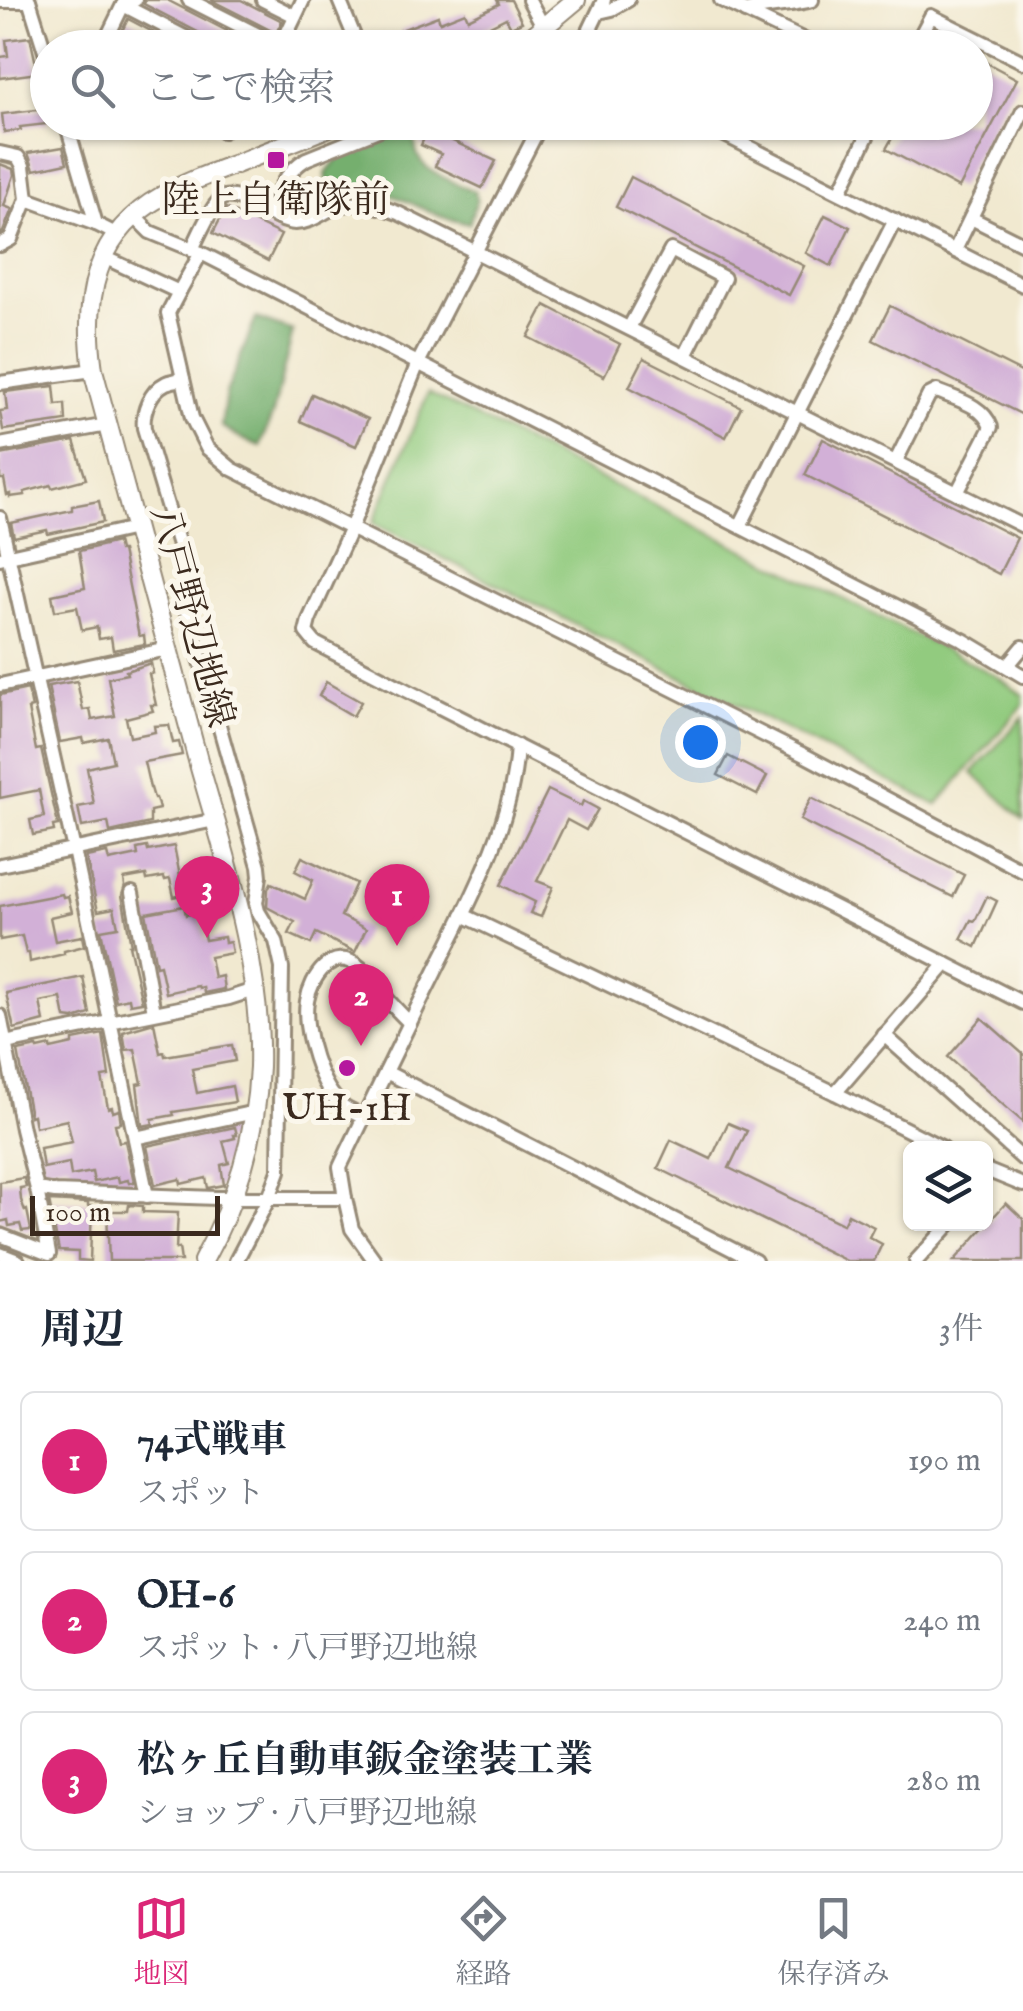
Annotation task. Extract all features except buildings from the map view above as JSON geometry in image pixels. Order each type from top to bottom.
[{"type":"main road","points":[[541,30],[576,0]]},
{"type":"main road","name":"八戸野辺地線","points":[[203,1261],[234,1197],[255,1112],[259,1066],[254,990],[215,820],[92,370],[89,306],[104,257],[116,234],[134,216],[158,197],[190,181],[294,140]]},
{"type":"street","points":[[0,2],[29,0],[38,30]]},
{"type":"street","points":[[189,0],[247,30]]},
{"type":"street","points":[[263,0],[295,16]]},
{"type":"street","points":[[288,30],[303,0]]},
{"type":"street","points":[[340,0],[352,30]]},
{"type":"street","points":[[529,0],[544,28]]},
{"type":"street","points":[[590,30],[601,6],[612,9],[628,0]]},
{"type":"street","points":[[721,0],[784,30]]},
{"type":"street","points":[[746,12],[812,0]]},
{"type":"street","points":[[112,30],[129,2],[176,30]]},
{"type":"street","points":[[924,30],[931,16],[959,30]]},
{"type":"street","points":[[993,47],[1023,62]]},
{"type":"street","points":[[955,250],[1023,111]]},
{"type":"street","points":[[71,140],[96,224]]},
{"type":"street","points":[[268,214],[294,166],[353,140]]},
{"type":"street","points":[[533,140],[418,363],[306,632],[315,642],[1023,1003]]},
{"type":"street","points":[[735,140],[1023,285]]},
{"type":"street","points":[[840,192],[865,140]]},
{"type":"street","points":[[0,154],[18,157],[24,166],[27,198],[11,240],[0,245]]},
{"type":"street","points":[[1023,526],[376,204],[336,206],[297,223],[284,221],[236,198],[226,196],[217,200],[168,313],[192,418],[206,448],[232,469],[806,756],[1023,870]]},
{"type":"street","points":[[27,198],[116,234]]},
{"type":"street","points":[[134,216],[150,232],[196,251],[740,526],[962,640],[1023,676]]},
{"type":"street","points":[[971,218],[1023,244]]},
{"type":"street","points":[[740,526],[895,220]]},
{"type":"street","points":[[629,328],[671,250],[724,278],[685,356]]},
{"type":"street","points":[[104,257],[179,292]]},
{"type":"street","points":[[0,383],[92,370]]},
{"type":"street","points":[[183,379],[165,383],[157,390],[142,418],[187,572],[187,612],[259,866],[258,911],[276,940],[282,968],[278,1171],[269,1198],[236,1261]]},
{"type":"street","points":[[896,461],[929,395],[938,391],[976,407],[987,415],[991,427],[958,493]]},
{"type":"street","points":[[0,445],[107,425]]},
{"type":"street","points":[[0,518],[5,557],[74,850],[147,1196]]},
{"type":"street","points":[[5,557],[134,528]]},
{"type":"street","points":[[1008,665],[1023,647]]},
{"type":"street","points":[[0,685],[168,649]]},
{"type":"street","points":[[375,1261],[352,1229],[340,1167],[502,828],[516,774],[518,746]]},
{"type":"street","points":[[0,865],[215,820]]},
{"type":"street","points":[[132,893],[154,1012]]},
{"type":"street","points":[[463,915],[929,1141]]},
{"type":"street","points":[[364,1118],[343,1107],[332,1094],[316,1061],[306,1002],[322,966],[334,959],[358,966],[410,1023]]},
{"type":"street","points":[[835,1093],[946,964]]},
{"type":"street","points":[[3,1044],[254,990]]},
{"type":"street","points":[[0,1016],[49,1254],[0,1235]]},
{"type":"street","points":[[884,1035],[1023,1158]]},
{"type":"street","points":[[386,1072],[755,1261]]},
{"type":"street","points":[[135,1138],[255,1112]]},
{"type":"street","points":[[993,1178],[1023,1186]]},
{"type":"street","points":[[37,1189],[147,1196],[344,1198]]},
{"type":"street","points":[[916,1261],[944,1231]]},
{"type":"street","points":[[0,1254],[18,1261]]},
{"type":"green space","points":[[369,140],[415,140],[422,162],[435,173],[475,192],[477,200],[469,224],[372,189],[329,190],[326,174],[340,154]]},
{"type":"green space","points":[[256,318],[293,331],[273,413],[260,446],[221,426],[226,393]]},
{"type":"green space","points":[[428,393],[996,676],[1023,695],[1023,705],[937,805],[373,523]]},
{"type":"green space","points":[[1023,717],[1023,819],[972,773]]},
{"type":"place","name":"陸上自衛隊前","points":[[276,160]]},
{"type":"place","name":"松ヶ丘自動車鈑金塗装工業","points":[[207,938]]},
{"type":"place","name":"74式戦車","points":[[397,946]]},
{"type":"place","name":"OH-6","points":[[361,1046]]},
{"type":"place","name":"UH-1H","points":[[347,1068]]}]
